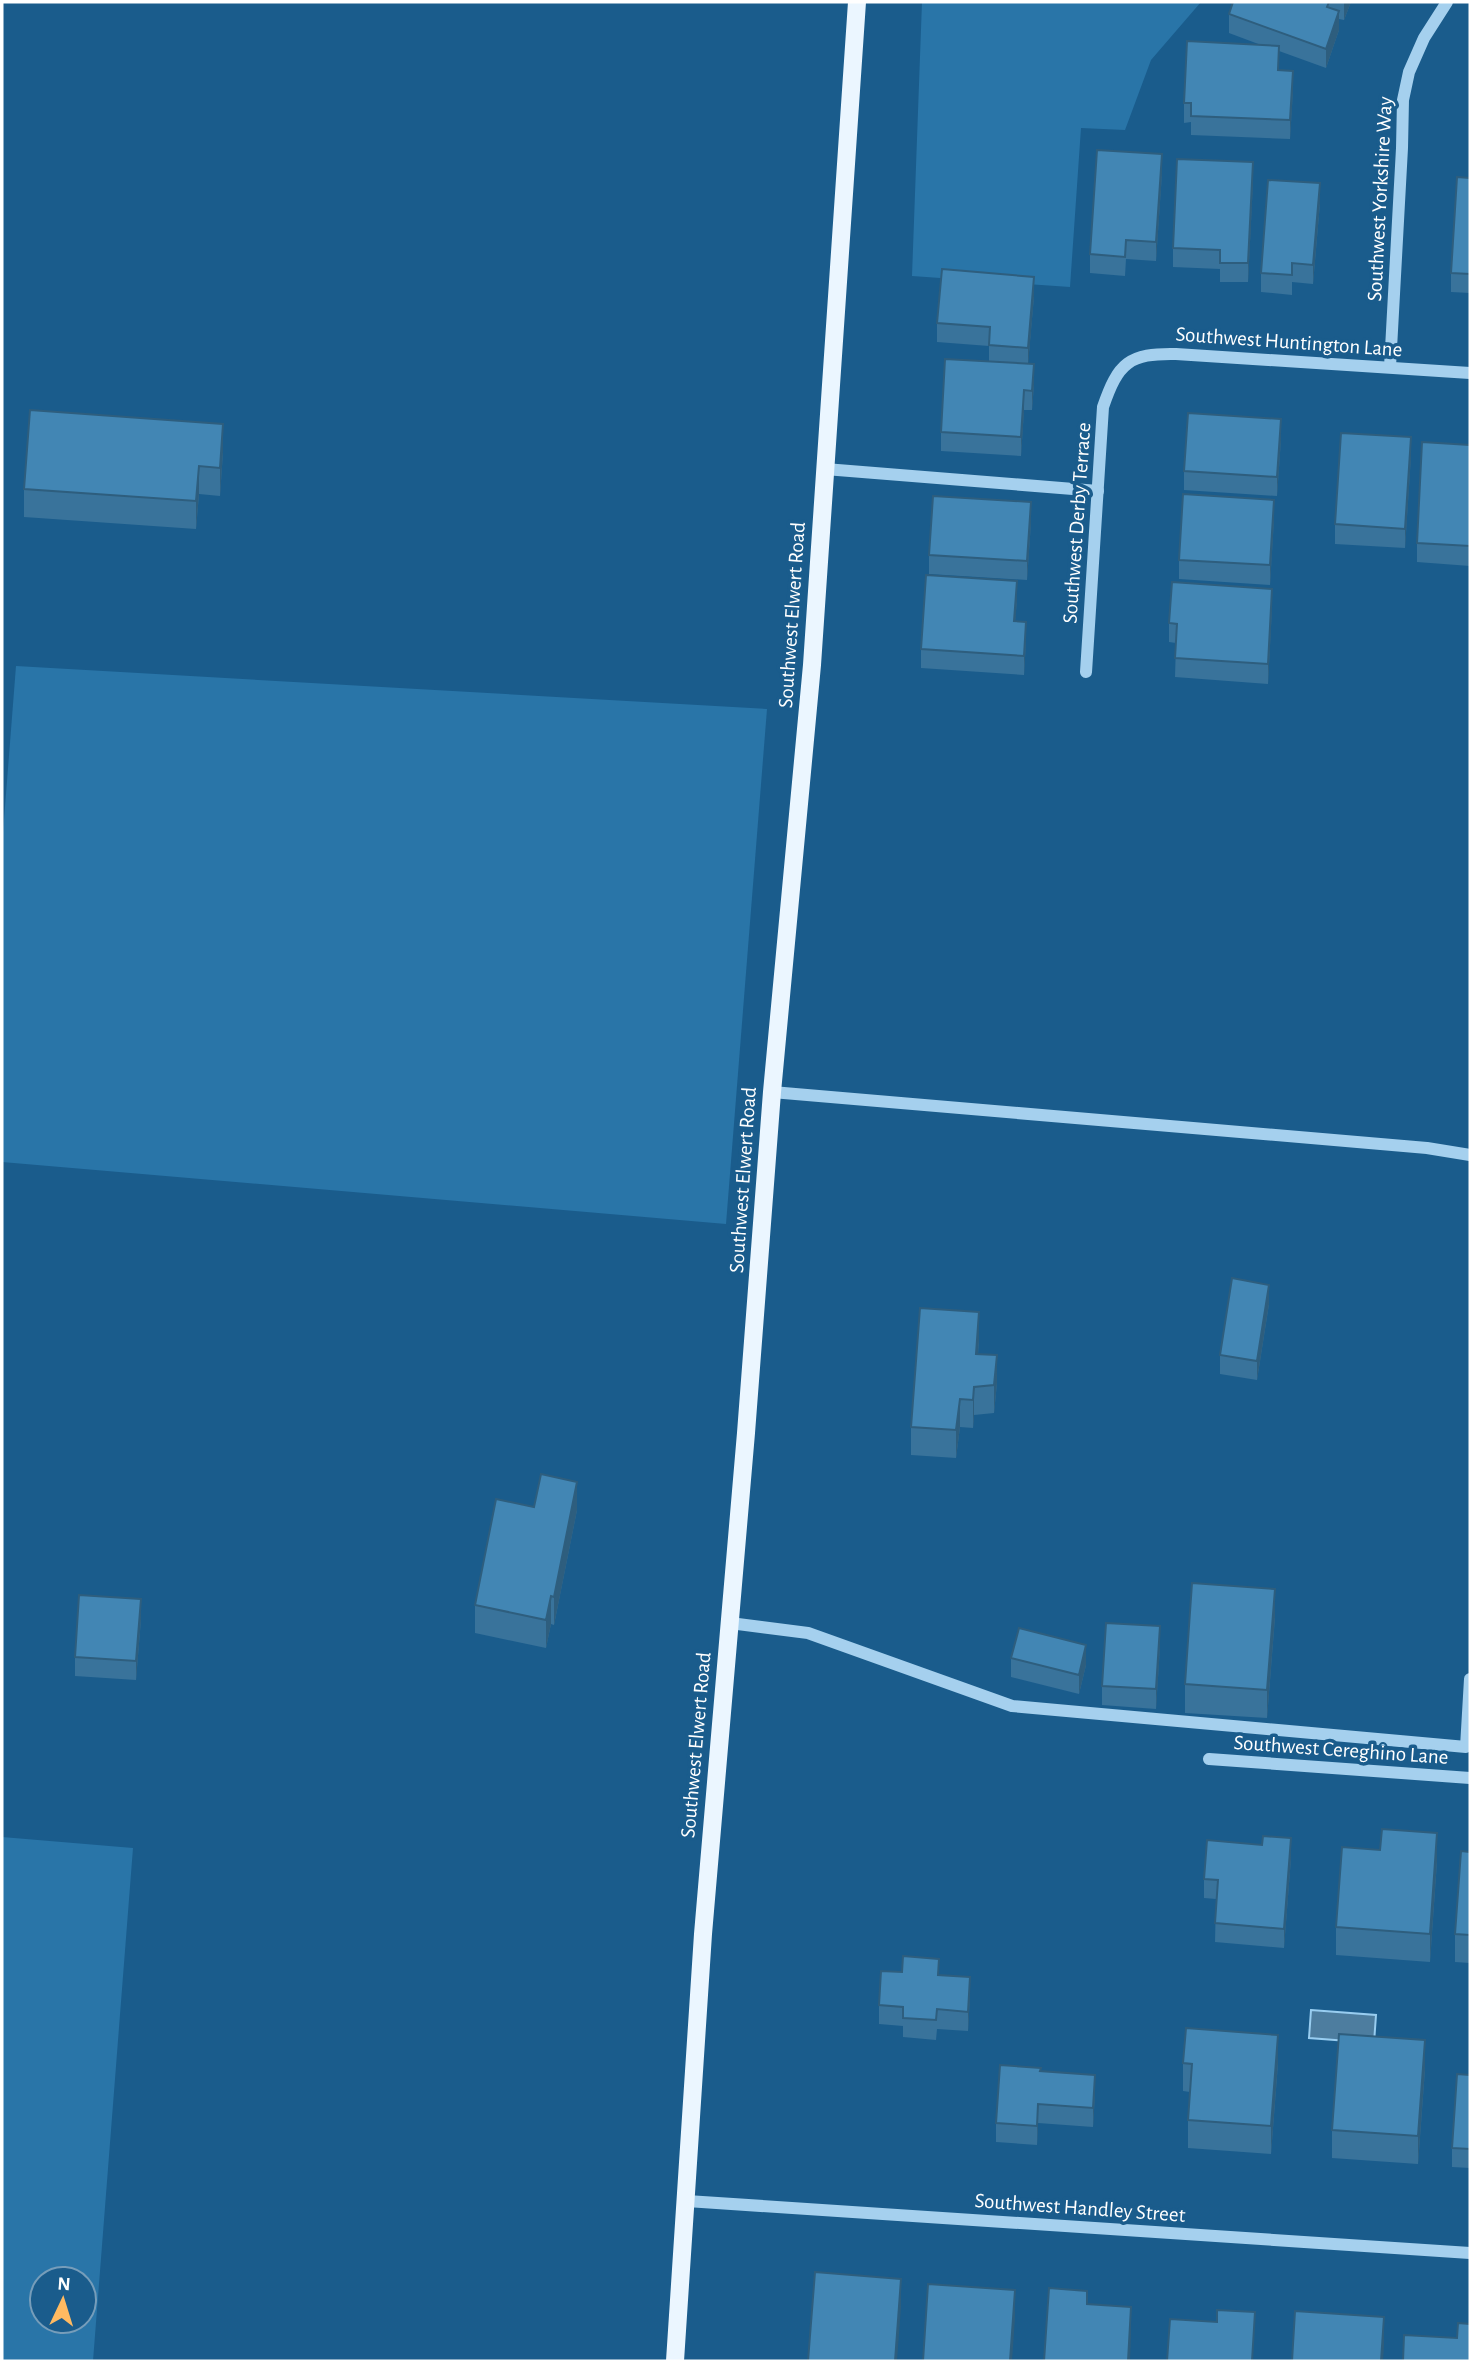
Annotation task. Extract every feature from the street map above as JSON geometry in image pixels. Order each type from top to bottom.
[{"type":"main road","name":"Southwest Elwert Road","points":[[675,2361],[703,1934],[772,1092],[812,665],[857,2]]},
{"type":"street","name":"Southwest Yorkshire Way","points":[[1390,367],[1403,100],[1409,72],[1424,38],[1447,2]]},
{"type":"street","name":"Southwest Huntington Lane","points":[[1115,379],[1125,365],[1138,357],[1155,354],[1470,373]]},
{"type":"street","name":"Southwest Derby Terrace","points":[[1086,672],[1103,407],[1115,379]]},
{"type":"street","points":[[825,469],[1098,491]]},
{"type":"street","points":[[772,1092],[1427,1148],[1470,1155]]},
{"type":"street","points":[[730,1623],[808,1633],[1012,1706],[1466,1746],[1470,1679]]},
{"type":"street","name":"Southwest Cereghino Lane","points":[[1209,1759],[1470,1778]]},
{"type":"street","name":"Southwest Handley Street","points":[[687,2201],[1470,2253]]},
{"type":"shaded area","points":[[922,2],[1201,2],[1151,60],[1125,130],[1081,128],[1070,287],[912,276]]},
{"type":"shaded area","points":[[16,666],[767,709],[726,1224],[2,1162],[2,845]]},
{"type":"shaded area","points":[[2,1837],[133,1848],[98,2297],[98,2265],[28,2265],[28,2335],[95,2335],[93,2361],[2,2361]]},
{"type":"shaded area","points":[[1311,2010],[1376,2015],[1374,2043],[1309,2038]]},
{"type":"building","points":[[1233,2],[1329,2],[1327,7],[1339,11],[1326,49],[1229,14]]},
{"type":"building","points":[[1187,41],[1279,46],[1278,70],[1293,71],[1290,120],[1191,116],[1191,103],[1184,103]]},
{"type":"building","points":[[1097,150],[1162,154],[1156,242],[1126,240],[1125,257],[1090,254]]},
{"type":"building","points":[[1177,159],[1253,162],[1248,263],[1220,263],[1220,250],[1173,248]]},
{"type":"building","points":[[1457,177],[1470,178],[1470,274],[1451,273]]},
{"type":"building","points":[[1268,180],[1320,183],[1313,265],[1292,263],[1292,275],[1261,273]]},
{"type":"building","points":[[942,269],[1034,277],[1028,348],[989,345],[990,327],[937,323]]},
{"type":"building","points":[[945,359],[1034,364],[1032,391],[1024,390],[1021,437],[941,432]]},
{"type":"building","points":[[30,410],[223,424],[220,468],[199,466],[196,501],[24,489]]},
{"type":"building","points":[[1188,413],[1281,419],[1277,477],[1184,471]]},
{"type":"building","points":[[1341,433],[1411,437],[1405,529],[1335,524]]},
{"type":"building","points":[[1422,442],[1470,445],[1470,546],[1417,543]]},
{"type":"building","points":[[1183,494],[1274,500],[1270,565],[1179,560]]},
{"type":"building","points":[[933,496],[1031,502],[1027,561],[929,555]]},
{"type":"building","points":[[926,575],[1017,581],[1014,621],[1026,622],[1024,656],[921,649]]},
{"type":"building","points":[[1172,582],[1272,589],[1268,664],[1175,658],[1177,624],[1169,623]]},
{"type":"building","points":[[1232,1278],[1269,1285],[1257,1361],[1220,1355]]},
{"type":"building","points":[[920,1308],[979,1312],[976,1354],[997,1355],[994,1385],[974,1387],[973,1400],[960,1399],[956,1430],[911,1427]]},
{"type":"building","points":[[541,1474],[577,1482],[554,1597],[551,1596],[546,1620],[475,1605],[496,1499],[534,1507]]},
{"type":"building","points":[[1192,1583],[1275,1589],[1267,1690],[1185,1684]]},
{"type":"building","points":[[79,1595],[141,1599],[136,1661],[75,1657]]},
{"type":"building","points":[[1106,1623],[1160,1626],[1156,1689],[1102,1686]]},
{"type":"building","points":[[1019,1628],[1086,1645],[1079,1675],[1011,1658]]},
{"type":"building","points":[[1382,1829],[1437,1833],[1430,1934],[1336,1927],[1342,1847],[1380,1850]]},
{"type":"building","points":[[1263,1836],[1291,1838],[1284,1929],[1215,1923],[1218,1880],[1204,1879],[1207,1840],[1262,1845]]},
{"type":"building","points":[[1461,1851],[1470,1852],[1470,1935],[1455,1934]]},
{"type":"building","points":[[903,1956],[939,1959],[938,1975],[970,1977],[968,2012],[937,2009],[936,2020],[903,2018],[903,2007],[879,2005],[881,1971],[902,1972]]},
{"type":"building","points":[[1186,2028],[1278,2035],[1271,2126],[1188,2120],[1192,2064],[1183,2063]]},
{"type":"building","points":[[1339,2034],[1425,2040],[1418,2136],[1332,2130]]},
{"type":"building","points":[[1000,2065],[1095,2075],[1093,2108],[1038,2104],[1037,2126],[996,2123]]},
{"type":"building","points":[[1457,2074],[1470,2075],[1470,2149],[1452,2148]]},
{"type":"building","points":[[815,2272],[901,2279],[895,2361],[808,2361]]},
{"type":"building","points":[[928,2284],[1015,2290],[1010,2361],[923,2361]]},
{"type":"building","points":[[1049,2288],[1087,2291],[1087,2304],[1131,2307],[1128,2361],[1044,2361]]},
{"type":"building","points":[[1217,2310],[1255,2312],[1252,2361],[1167,2361],[1170,2319],[1217,2322]]},
{"type":"building","points":[[1295,2311],[1384,2317],[1381,2361],[1292,2361]]},
{"type":"building","points":[[1458,2323],[1470,2324],[1470,2361],[1403,2361],[1404,2335],[1457,2338]]}]
